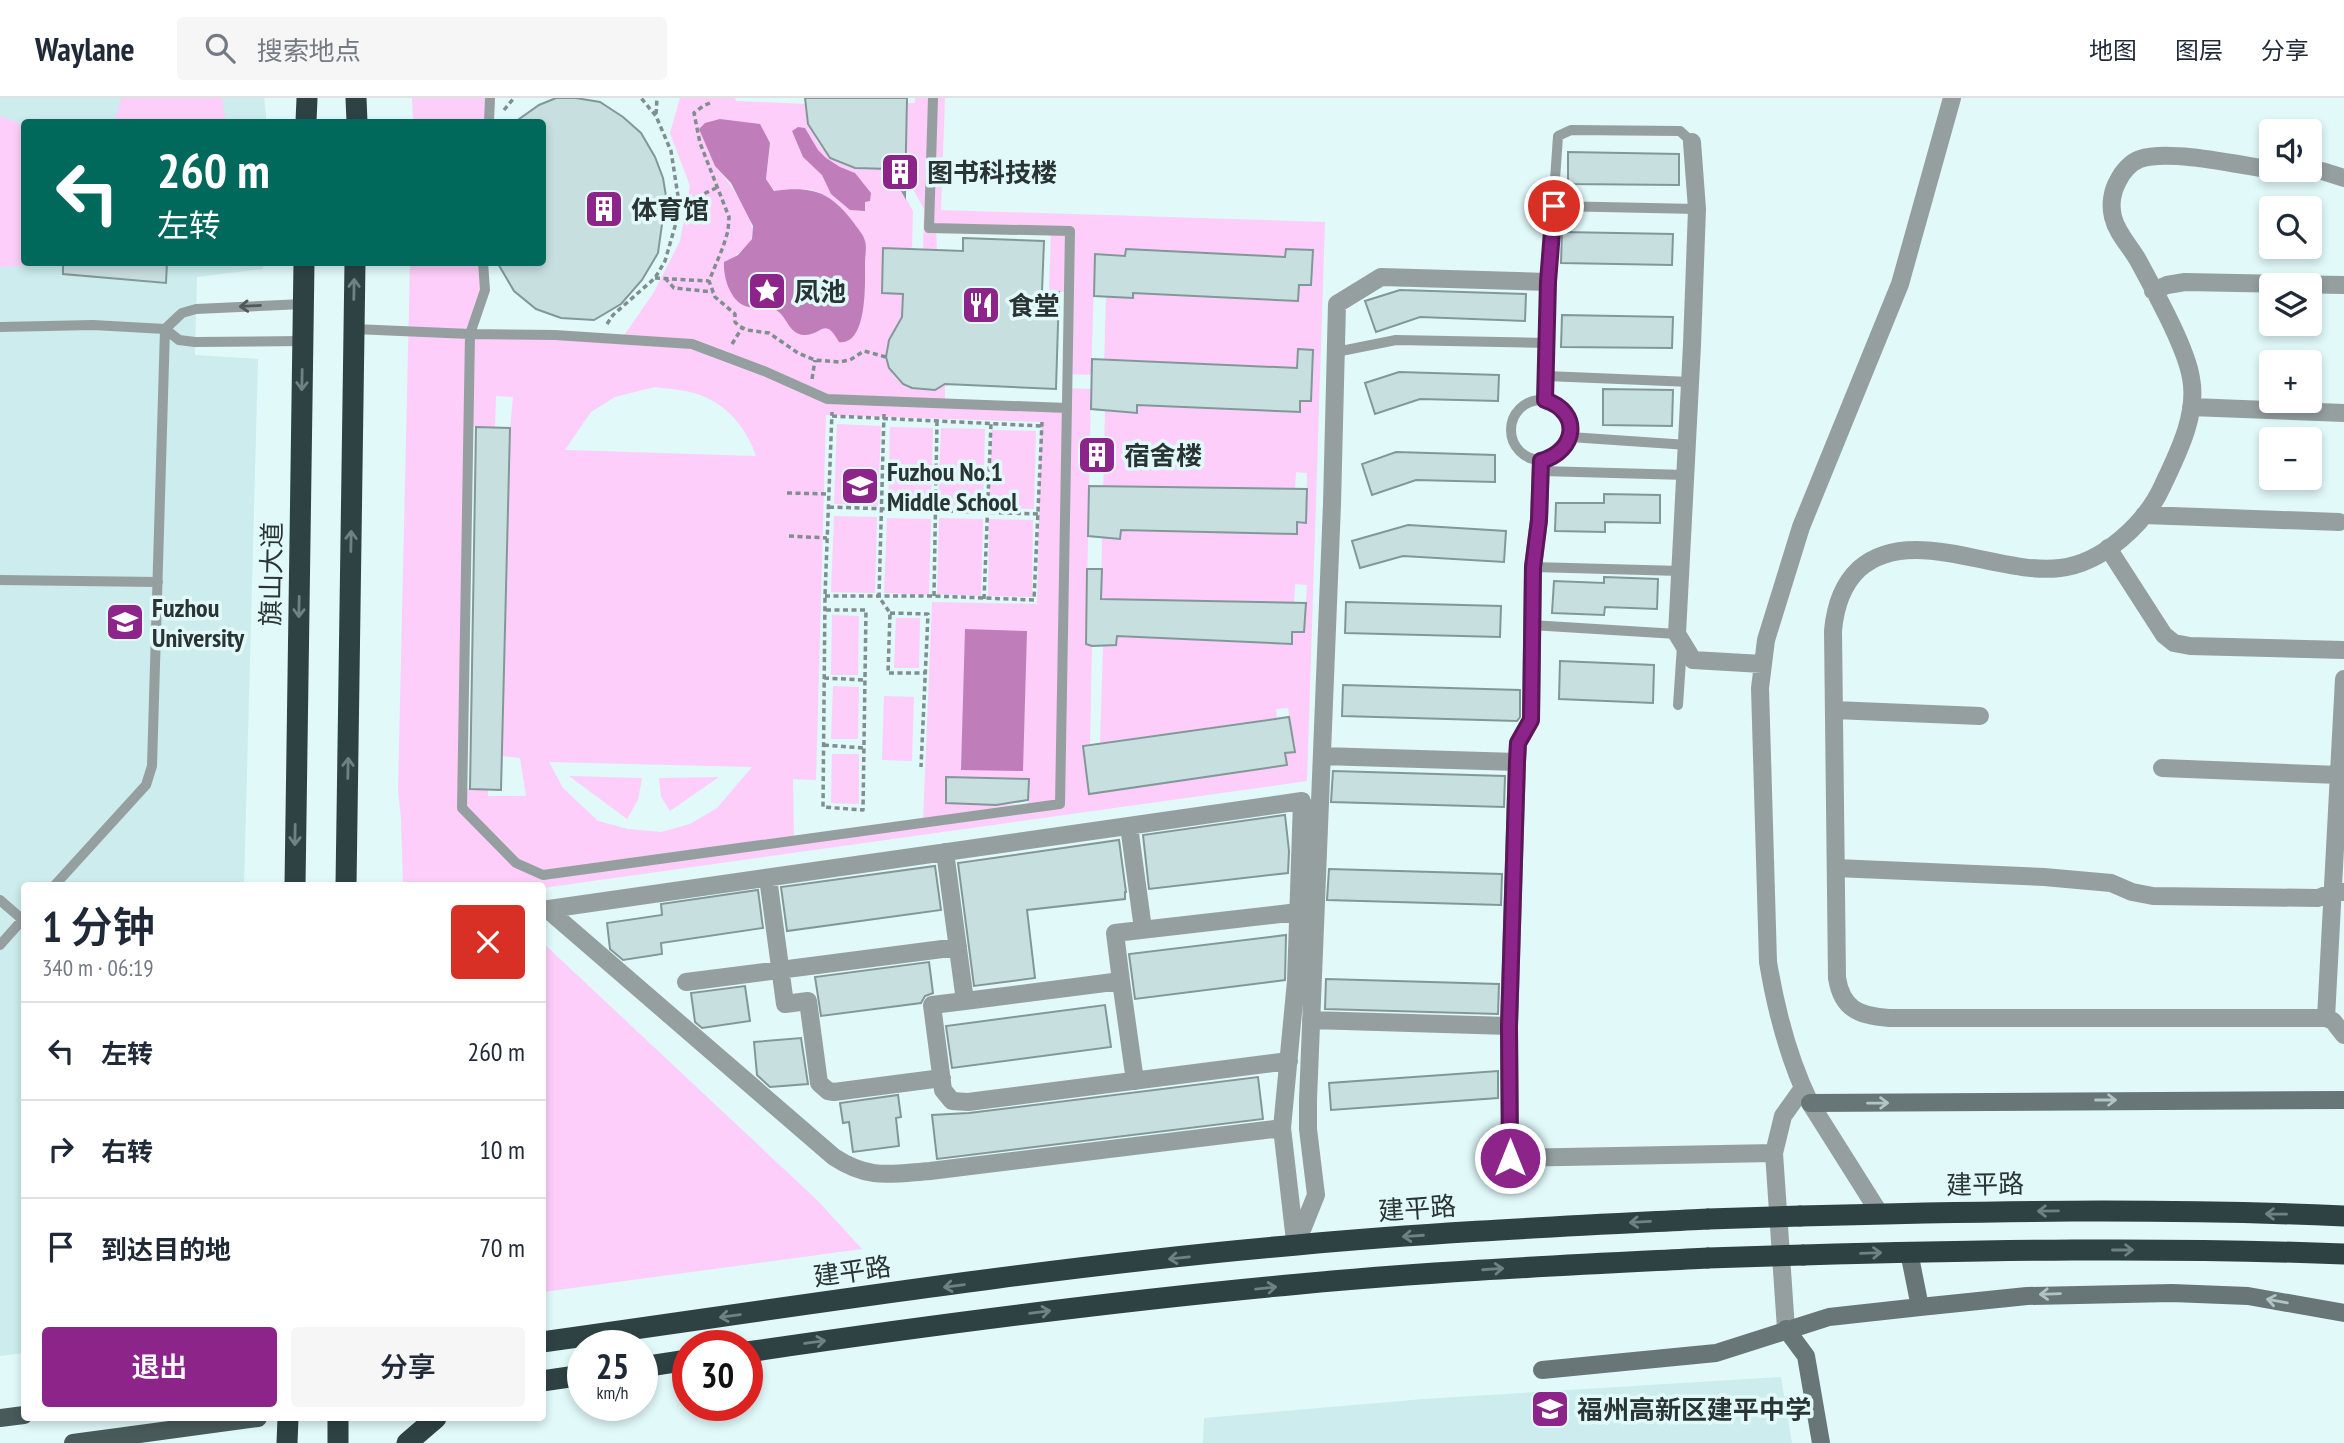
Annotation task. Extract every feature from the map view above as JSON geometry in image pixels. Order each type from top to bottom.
[{"type":"highway","points":[[306,119],[307,98]]},
{"type":"highway","points":[[356,98],[357,119]]},
{"type":"highway","name":"旗山大道","points":[[295,882],[304,266]]},
{"type":"highway","points":[[346,882],[355,266]]},
{"type":"highway","name":"建平路","points":[[546,1341],[1086,1268],[1296,1245],[1496,1230],[1709,1219],[1880,1214],[2176,1212],[2344,1216]]},
{"type":"highway","points":[[763,1350],[1090,1305],[1289,1285],[1497,1269],[1708,1258],[1909,1252],[2186,1250],[2344,1254]]},
{"type":"highway","points":[[546,1381],[567,1377]]},
{"type":"highway","points":[[287,1443],[288,1421]]},
{"type":"highway","points":[[338,1421],[338,1443]]},
{"type":"highway","points":[[407,1443],[433,1421]]},
{"type":"main road","points":[[0,1418],[21,1415]]},
{"type":"main road","points":[[73,1443],[236,1421]]},
{"type":"street","points":[[1880,1214],[1806,1095],[1782,1024],[1768,962],[1760,688],[1771,622],[1801,527],[1900,284],[1952,98]]},
{"type":"street","points":[[1692,142],[1697,209],[1679,639],[1693,660],[1762,664]]},
{"type":"street","points":[[2259,168],[2220,160],[2167,157],[2139,159],[2118,180],[2114,190],[2112,210],[2116,226],[2153,290],[2192,380],[2192,407],[2182,441],[2157,497],[2130,530],[2108,548],[2078,564],[2058,569],[2029,568],[1917,550],[1896,550],[1866,563],[1851,578],[1836,610],[1833,631],[1839,988],[1844,1001],[1863,1014],[1889,1018],[2326,1018],[2340,1028],[2344,1035]]},
{"type":"street","points":[[2322,172],[2344,178]]},
{"type":"street","points":[[1296,1245],[1315,1195],[1308,1129],[1337,304],[1381,277],[1548,282]]},
{"type":"street","points":[[2153,290],[2185,282],[2344,285]]},
{"type":"street","points":[[2192,407],[2344,413]]},
{"type":"street","points":[[1541,466],[1539,520],[1533,567],[1531,720],[1518,743],[1517,762],[1509,1026],[1510,1158],[1774,1153]]},
{"type":"street","points":[[2144,515],[2342,522]]},
{"type":"street","points":[[2108,548],[2164,635],[2174,643],[2190,646],[2344,650]]},
{"type":"street","points":[[2326,1018],[2338,892],[2339,775],[2344,679]]},
{"type":"street","points":[[1834,710],[1980,716]]},
{"type":"street","points":[[1322,756],[1517,762]]},
{"type":"street","points":[[2162,768],[2339,775]]},
{"type":"street","points":[[546,910],[1301,801],[1296,981],[1282,1128],[1296,1245]]},
{"type":"street","points":[[1129,826],[1143,929]]},
{"type":"street","points":[[945,852],[965,1001]]},
{"type":"street","points":[[1836,868],[2044,877],[2111,883],[2132,892],[2153,896],[2318,898],[2338,892]]},
{"type":"street","points":[[768,878],[785,1004],[808,1001],[819,1083],[828,1091],[942,1078]]},
{"type":"street","points":[[546,911],[834,1157],[866,1173],[930,1171],[1282,1128]]},
{"type":"street","points":[[1135,1081],[1115,933],[1298,912]]},
{"type":"street","points":[[686,982],[957,947]]},
{"type":"street","points":[[1121,981],[932,1005],[946,1097],[959,1102],[1289,1061]]},
{"type":"street","points":[[1311,1020],[1509,1026]]},
{"type":"street","points":[[1821,1443],[1806,1356],[1786,1329],[1774,1153],[1783,1116],[1806,1095],[2344,1100]]},
{"type":"street","points":[[1909,1252],[1920,1307]]},
{"type":"street","points":[[1542,1370],[1716,1353],[1829,1317],[2027,1296],[2172,1293],[2249,1296],[2344,1313]]},
{"type":"lane","points":[[489,98],[489,119]]},
{"type":"lane","points":[[483,266],[485,290],[470,334],[462,808],[516,863],[543,874],[1059,804],[1070,231],[929,228],[933,98]]},
{"type":"lane","points":[[1545,400],[1548,282],[1558,136],[1571,130],[1680,131],[1692,142]]},
{"type":"lane","points":[[1554,206],[1697,209]]},
{"type":"lane","points":[[58,882],[146,785],[152,766],[165,328],[182,313],[196,309],[303,304]]},
{"type":"lane","points":[[0,327],[93,325],[165,328],[179,340],[195,342],[303,341]]},
{"type":"lane","points":[[354,329],[692,344],[764,371],[827,399],[1067,408]]},
{"type":"lane","points":[[1336,352],[1396,340],[1547,343]]},
{"type":"lane","points":[[1546,376],[1691,382]]},
{"type":"lane","points":[[1541,466],[1560,454],[1570,437],[1568,417],[1555,403],[1536,400],[1521,407],[1511,422],[1510,431],[1517,449],[1541,466],[1686,475]]},
{"type":"lane","points":[[1570,437],[1688,445]]},
{"type":"lane","points":[[1533,567],[1681,571]]},
{"type":"lane","points":[[0,580],[158,582]]},
{"type":"lane","points":[[1531,625],[1679,639],[1678,705]]},
{"type":"lane","points":[[0,900],[21,917]]},
{"type":"lane","points":[[0,945],[21,922]]},
{"type":"path","points":[[598,338],[613,315],[655,278],[665,261],[680,209],[671,151],[656,117],[641,98]]},
{"type":"path","points":[[656,117],[657,98]]},
{"type":"path","points":[[710,103],[694,113],[700,143],[729,217],[728,230],[709,281],[715,297],[735,314],[739,327],[769,333],[804,356],[839,362],[850,360],[864,351],[886,357]]},
{"type":"path","points":[[680,199],[695,198],[716,188]]},
{"type":"path","points":[[655,278],[709,281]]},
{"type":"path","points":[[665,278],[674,288],[713,292]]},
{"type":"path","points":[[825,610],[866,610],[863,810],[823,807],[825,596],[832,399]]},
{"type":"path","points":[[884,401],[879,597],[890,613],[888,673],[925,673]]},
{"type":"path","points":[[934,596],[937,403]]},
{"type":"path","points":[[984,599],[991,405]]},
{"type":"path","points":[[825,596],[1034,600],[1042,407]]},
{"type":"path","points":[[832,416],[1042,426]]},
{"type":"path","points":[[787,494],[829,494]]},
{"type":"path","points":[[829,507],[1038,514]]},
{"type":"path","points":[[789,536],[827,538]]},
{"type":"path","points":[[890,613],[928,614],[921,767]]},
{"type":"path","points":[[824,678],[865,680]]},
{"type":"path","points":[[823,745],[864,748]]},
{"type":"shaded area","name":"Fuzhou University","points":[[0,98],[264,98],[266,119],[21,119],[21,266],[263,266],[263,269],[197,277],[195,355],[258,359],[244,882],[21,882],[21,1353],[0,1356]]},
{"type":"shaded area","points":[[122,98],[222,98],[226,119],[115,119]]},
{"type":"shaded area","points":[[412,98],[490,98],[489,119],[413,119]]},
{"type":"shaded area","name":"Fuzhou No.1 Middle School","points":[[680,98],[735,98],[736,101],[806,104],[814,135],[826,153],[844,165],[861,169],[878,169],[880,102],[897,103],[895,178],[913,211],[912,249],[883,249],[882,293],[903,294],[902,316],[890,337],[886,354],[896,379],[918,390],[945,384],[945,403],[1067,408],[1067,388],[1091,389],[1086,643],[1092,644],[1090,745],[1083,746],[1089,793],[1287,765],[1285,753],[1295,751],[1288,708],[1276,709],[1277,718],[1100,743],[1103,645],[1116,645],[1117,636],[1292,644],[1292,632],[1304,631],[1307,585],[1295,584],[1294,603],[1123,599],[1101,607],[1102,537],[1120,539],[1121,530],[1296,534],[1297,522],[1306,523],[1307,473],[1296,472],[1295,489],[1103,497],[1105,411],[1136,413],[1137,405],[1300,411],[1300,401],[1311,401],[1297,368],[1123,360],[1104,367],[1106,297],[1132,298],[1133,293],[1298,301],[1299,285],[1311,285],[1313,250],[1286,249],[1285,257],[1126,249],[1125,256],[1095,254],[1091,375],[1068,374],[1069,292],[1049,291],[1051,230],[936,228],[937,250],[923,250],[924,209],[905,175],[907,103],[915,103],[915,98],[945,98],[941,210],[1325,222],[1307,781],[546,888],[546,882],[403,882],[398,790],[410,266],[483,266],[485,290],[470,334],[621,340],[654,292],[680,241],[690,186],[670,133]],"holes":[[[720,119],[737,122],[770,143],[766,179],[775,191],[808,189],[818,192],[839,205],[865,239],[865,292],[834,333],[828,328],[821,328],[772,308],[762,307],[725,262],[746,247],[753,232],[741,202],[715,166]],[[655,387],[695,393],[710,399],[742,427],[756,456],[565,450],[591,412],[615,397]],[[496,396],[513,397],[502,756],[520,758],[526,796],[488,796],[488,790],[463,788],[469,426],[495,428]],[[826,415],[1041,422],[1037,604],[932,602],[923,822],[794,840],[793,779],[816,780]],[[549,762],[752,767],[717,808],[690,824],[661,832],[628,829],[598,821],[563,788]],[[947,777],[1029,779],[1028,805],[946,803]]]},
{"type":"shaded area","points":[[0,116],[21,124],[21,266],[0,267]]},
{"type":"shaded area","points":[[720,119],[760,124],[770,143],[766,179],[774,191],[810,190],[828,197],[845,212],[863,236],[866,249],[863,310],[855,334],[848,340],[839,342],[826,328],[809,334],[798,334],[776,310],[749,307],[733,296],[725,275],[724,262],[738,255],[752,239],[753,226],[731,183],[715,166],[699,129],[705,123]]},
{"type":"shaded area","points":[[798,127],[805,128],[826,158],[855,173],[871,193],[870,201],[865,202],[865,211],[850,210],[831,194],[822,175],[803,157],[792,131]]},
{"type":"shaded area","points":[[837,424],[881,426],[878,506],[834,504]]},
{"type":"shaded area","points":[[890,427],[933,428],[931,506],[888,505]]},
{"type":"shaded area","points":[[941,428],[985,429],[983,508],[938,507]]},
{"type":"shaded area","points":[[992,430],[1036,431],[1034,509],[989,508]]},
{"type":"shaded area","points":[[834,516],[877,517],[875,593],[831,592]]},
{"type":"shaded area","points":[[887,518],[931,519],[929,595],[884,593]]},
{"type":"shaded area","points":[[939,518],[983,519],[981,596],[937,594]]},
{"type":"shaded area","points":[[989,519],[1033,520],[1032,597],[988,596]]},
{"type":"shaded area","points":[[832,615],[859,616],[858,675],[831,675]]},
{"type":"shaded area","points":[[896,618],[920,618],[919,668],[894,668]]},
{"type":"shaded area","points":[[965,629],[1027,631],[1023,771],[961,770]]},
{"type":"shaded area","points":[[833,686],[859,687],[858,739],[831,739]]},
{"type":"shaded area","points":[[884,696],[914,697],[912,761],[882,760]]},
{"type":"shaded area","points":[[832,754],[859,754],[859,804],[831,803]]},
{"type":"shaded area","points":[[569,776],[642,778],[638,800],[627,819]]},
{"type":"shaded area","points":[[719,777],[670,811],[661,797],[659,778]]},
{"type":"shaded area","points":[[546,946],[818,1201],[862,1249],[546,1292]]},
{"type":"shaded area","name":"福州高新区建平中学","points":[[1781,1377],[1792,1443],[1203,1443],[1204,1418],[1424,1399]]},
{"type":"building","name":"体育馆","points":[[556,98],[600,102],[641,133],[663,178],[666,196],[658,253],[642,280],[621,304],[594,320],[561,318],[536,309],[514,291],[499,266],[546,266],[546,119],[519,119],[539,105]]},
{"type":"building","name":"图书科技楼","points":[[805,98],[907,98],[905,196],[890,169],[855,168],[830,158],[808,124]]},
{"type":"building","points":[[1568,152],[1679,154],[1679,185],[1568,184]]},
{"type":"building","points":[[1562,232],[1673,234],[1672,265],[1561,263]]},
{"type":"building","name":"食堂","points":[[963,238],[1044,241],[1042,292],[1059,292],[1056,389],[945,384],[935,390],[912,388],[903,384],[889,368],[886,357],[889,340],[902,317],[903,294],[882,293],[883,248],[963,251]]},
{"type":"building","name":"宿舍楼","points":[[1126,249],[1285,257],[1286,249],[1313,250],[1311,285],[1299,285],[1298,301],[1133,293],[1133,298],[1094,296],[1095,254],[1125,256]]},
{"type":"building","points":[[63,266],[167,266],[166,283],[63,274]]},
{"type":"building","points":[[1400,290],[1526,294],[1525,321],[1420,317],[1376,332],[1365,301]]},
{"type":"building","points":[[1562,315],[1673,317],[1672,348],[1561,347]]},
{"type":"building","name":"宿舍楼","points":[[1298,349],[1313,350],[1311,401],[1300,401],[1300,412],[1137,405],[1137,413],[1091,409],[1092,359],[1297,368]]},
{"type":"building","points":[[1399,372],[1499,375],[1498,401],[1420,399],[1375,414],[1365,383]]},
{"type":"building","points":[[1603,389],[1673,390],[1672,426],[1603,425]]},
{"type":"building","points":[[476,427],[510,428],[501,790],[470,789]]},
{"type":"building","points":[[1396,452],[1495,455],[1495,482],[1416,480],[1372,495],[1362,464]]},
{"type":"building","name":"宿舍楼","points":[[1089,486],[1307,489],[1306,523],[1297,522],[1297,534],[1121,530],[1120,539],[1088,536]]},
{"type":"building","points":[[1604,494],[1660,495],[1660,523],[1605,522],[1605,532],[1555,531],[1556,503],[1604,503]]},
{"type":"building","points":[[1408,525],[1506,531],[1504,562],[1403,556],[1360,568],[1352,541]]},
{"type":"building","points":[[1087,569],[1102,569],[1101,599],[1306,603],[1304,632],[1292,632],[1292,644],[1117,636],[1116,645],[1092,646],[1086,644]]},
{"type":"building","points":[[1604,577],[1658,579],[1657,609],[1605,607],[1604,615],[1552,613],[1554,581],[1604,583]]},
{"type":"building","points":[[1346,602],[1501,606],[1500,637],[1345,633]]},
{"type":"building","points":[[1560,661],[1654,665],[1653,703],[1559,699]]},
{"type":"building","points":[[1343,685],[1520,690],[1520,717],[1517,721],[1342,716]]},
{"type":"building","points":[[1289,717],[1295,752],[1285,753],[1287,765],[1089,794],[1083,746]]},
{"type":"building","points":[[1333,771],[1505,776],[1504,807],[1331,802]]},
{"type":"building","points":[[946,777],[1029,779],[1028,800],[996,805],[946,803]]},
{"type":"building","points":[[1285,815],[1289,851],[1288,873],[1149,889],[1143,835]]},
{"type":"building","points":[[1119,840],[1125,899],[1027,910],[1035,978],[974,986],[958,863]]},
{"type":"building","points":[[935,866],[941,910],[787,931],[781,887]]},
{"type":"building","points":[[1329,869],[1502,874],[1501,905],[1327,900]]},
{"type":"building","points":[[758,890],[763,928],[661,943],[662,954],[623,960],[610,949],[607,923],[662,915],[661,904]]},
{"type":"building","points":[[1286,935],[1285,980],[1135,999],[1129,954]]},
{"type":"building","points":[[929,962],[933,993],[925,996],[921,1003],[821,1016],[815,977]]},
{"type":"building","points":[[1326,979],[1499,984],[1498,1014],[1325,1009]]},
{"type":"building","points":[[745,986],[750,1021],[702,1028],[695,1022],[691,993]]},
{"type":"building","points":[[1105,1005],[1111,1047],[952,1068],[946,1026]]},
{"type":"building","points":[[801,1038],[808,1084],[770,1087],[757,1075],[754,1042]]},
{"type":"building","points":[[1498,1071],[1498,1098],[1331,1110],[1329,1083]]},
{"type":"building","points":[[1258,1077],[1263,1119],[937,1159],[932,1115],[969,1113]]},
{"type":"building","points":[[898,1095],[901,1117],[896,1118],[899,1146],[853,1152],[849,1122],[843,1123],[840,1103]]},
{"type":"place","name":"图书科技楼","points":[[900,172]]},
{"type":"place","name":"体育馆","points":[[604,209]]},
{"type":"place","name":"凤池","points":[[767,291]]},
{"type":"place","name":"食堂","points":[[981,305]]},
{"type":"place","name":"宿舍楼","points":[[1097,455]]},
{"type":"place","name":"Fuzhou No.1 Middle School","points":[[860,486]]},
{"type":"place","name":"Fuzhou University","points":[[125,622]]},
{"type":"place","name":"福州高新区建平中学","points":[[1550,1409]]},
{"type":"route","points":[[1510,1158],[1509,1026],[1517,762],[1518,743],[1531,720],[1533,567],[1539,520],[1541,461],[1560,454],[1570,437],[1571,427],[1562,409],[1545,400],[1548,282],[1554,206]]}]
